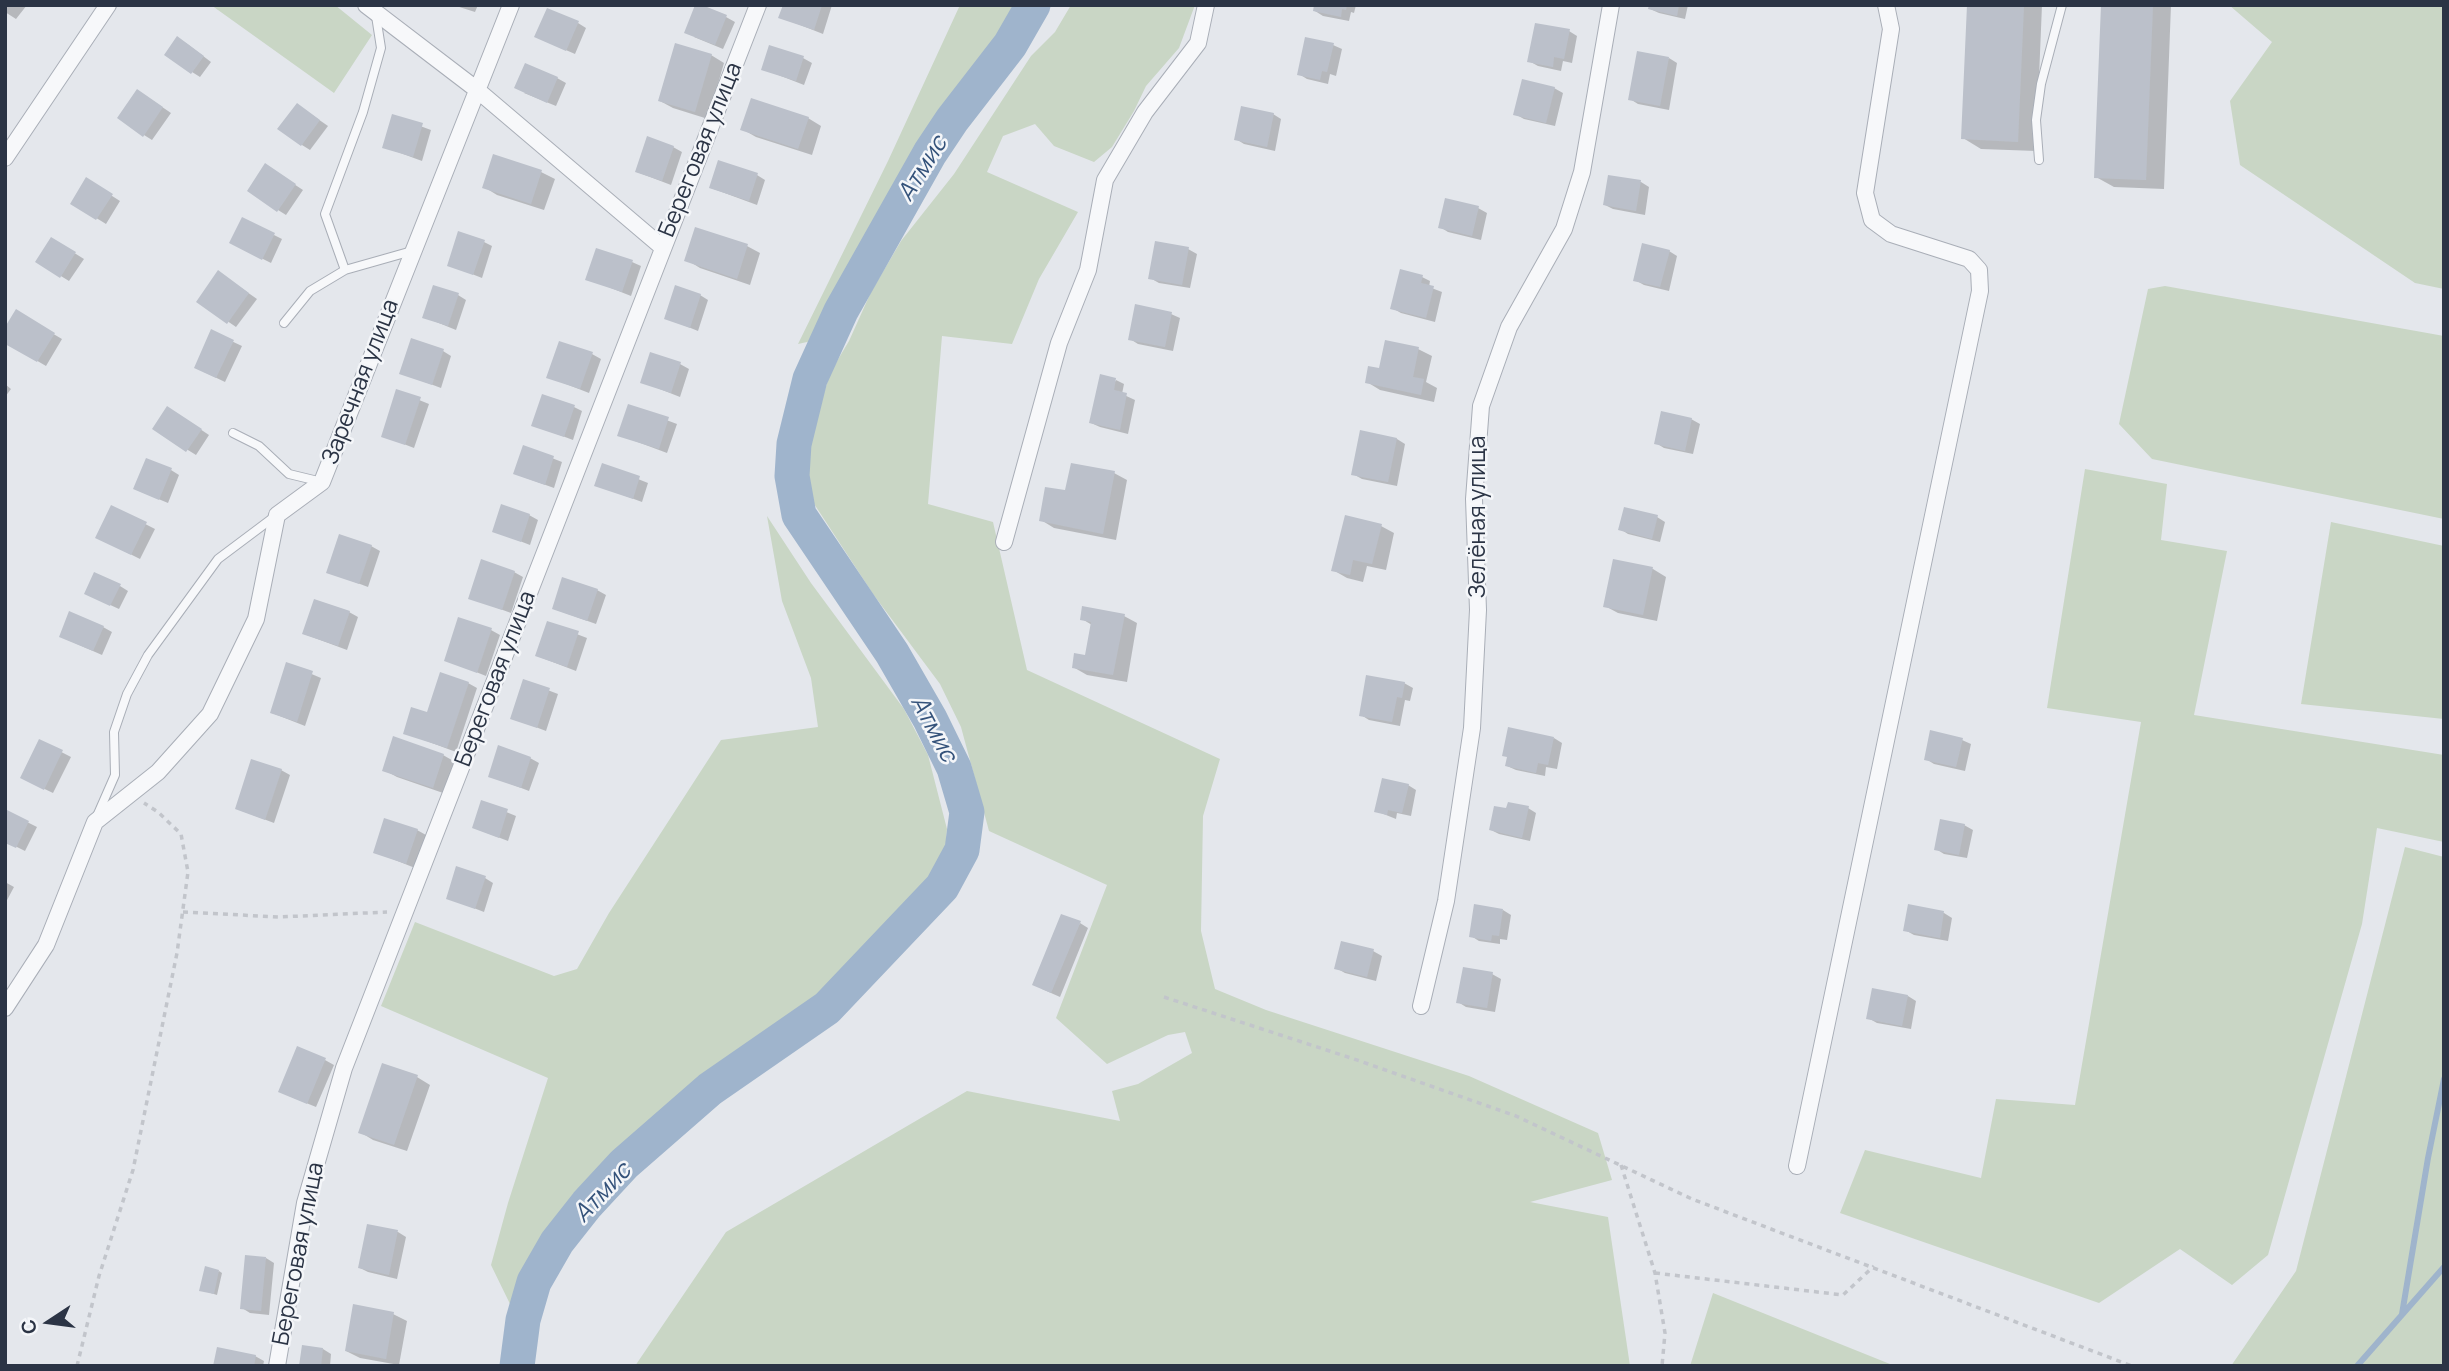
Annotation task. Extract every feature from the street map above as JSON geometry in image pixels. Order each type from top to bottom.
[{"type":"street","points":[[8,149],[108,5]]},
{"type":"street","name":"Заречная улица","points":[[276,515],[321,482],[511,5]]},
{"type":"street","name":"Береговая улица","points":[[277,1366],[305,1203],[344,1068],[758,5]]},
{"type":"street","points":[[1004,542],[1059,343],[1088,270],[1105,180],[1145,112],[1198,43],[1206,5]]},
{"type":"street","name":"Зелёная улица","points":[[1421,1006],[1446,901],[1472,728],[1478,610],[1474,499],[1480,405],[1508,327],[1564,229],[1582,172],[1611,5]]},
{"type":"street","points":[[1797,1166],[1980,291],[1979,270],[1969,259],[1891,234],[1872,220],[1865,193],[1891,29],[1886,5]]},
{"type":"street","points":[[371,9],[476,89],[662,247]]},
{"type":"street","points":[[5,1008],[46,945],[94,822],[158,772],[210,714],[256,619],[276,515]]},
{"type":"lane","points":[[2039,160],[2036,120],[2041,84],[2062,5]]},
{"type":"lane","points":[[345,270],[326,214],[363,112],[381,48],[371,9]]},
{"type":"lane","points":[[284,323],[310,291],[345,270],[412,251]]},
{"type":"lane","points":[[233,433],[259,446],[289,474],[321,482]]},
{"type":"lane","points":[[94,822],[115,775],[114,732],[127,694],[148,655],[218,559],[276,515]]},
{"type":"path","points":[[77,1366],[99,1276],[133,1170],[177,953],[188,872],[181,834],[158,812],[130,794]]},
{"type":"path","points":[[183,912],[279,917],[407,911]]},
{"type":"path","points":[[1164,997],[1516,1116],[1692,1199],[2132,1366]]},
{"type":"path","points":[[1620,1165],[1655,1273],[1665,1333],[1662,1366]]},
{"type":"path","points":[[1655,1273],[1843,1295],[1874,1266]]},
{"type":"green space","points":[[211,5],[335,5],[372,35],[334,93]]},
{"type":"green space","points":[[960,5],[1021,5],[1017,17],[992,49],[967,98],[928,137],[887,201],[816,340],[798,344],[888,161]]},
{"type":"green space","points":[[1071,5],[1195,5],[1179,48],[1146,86],[1112,147],[1094,162],[1054,146],[1035,124],[1003,136],[987,172],[1078,212],[1039,279],[1012,344],[942,336],[928,504],[993,522],[1027,670],[1220,759],[1203,816],[1201,931],[1215,989],[1266,1010],[1469,1076],[1598,1133],[1612,1180],[1530,1202],[1608,1217],[1630,1366],[635,1366],[726,1232],[967,1091],[1120,1121],[1112,1091],[1138,1084],[1192,1053],[1185,1032],[1168,1035],[1107,1064],[1056,1018],[1107,885],[989,831],[961,727],[940,684],[873,594],[807,493],[803,473],[806,447],[831,371],[849,341],[871,292],[901,241],[954,174],[1031,56],[1055,32]]},
{"type":"green space","points":[[2229,5],[2444,5],[2444,289],[2415,283],[2240,165],[2230,101],[2272,42]]},
{"type":"green space","points":[[2165,286],[2444,336],[2444,519],[2152,459],[2119,424],[2148,289]]},
{"type":"green space","points":[[2085,469],[2167,484],[2161,540],[2227,551],[2194,715],[2444,755],[2444,842],[2377,828],[2362,924],[2268,1255],[2232,1285],[2180,1249],[2099,1303],[1840,1213],[1865,1150],[1981,1178],[1996,1099],[2075,1105],[2141,722],[2047,708]]},
{"type":"green space","points":[[767,516],[811,583],[904,709],[928,755],[947,829],[944,865],[937,878],[896,917],[874,950],[843,978],[730,1065],[690,1092],[662,1120],[566,1224],[521,1294],[510,1304],[491,1265],[548,1078],[381,1006],[415,922],[554,976],[577,969],[609,913],[721,740],[818,727],[811,678],[782,601]]},
{"type":"green space","points":[[2331,522],[2444,546],[2444,719],[2301,704]]},
{"type":"green space","points":[[2405,847],[2444,857],[2444,1366],[2231,1366],[2296,1271]]},
{"type":"green space","points":[[1713,1293],[1895,1366],[1690,1366]]},
{"type":"building","points":[[695,5],[727,15],[715,45],[684,33]]},
{"type":"building","points":[[783,5],[822,5],[814,30],[778,18]]},
{"type":"building","points":[[1314,5],[1347,5],[1346,10],[1342,9],[1341,17],[1313,11]]},
{"type":"building","points":[[1649,5],[1679,5],[1677,16],[1648,9]]},
{"type":"building","points":[[1967,5],[2024,5],[2018,142],[1961,139]]},
{"type":"building","points":[[2101,5],[2153,5],[2146,180],[2094,178]]},
{"type":"building","points":[[547,8],[579,21],[566,51],[534,37]]},
{"type":"building","points":[[1535,23],[1570,29],[1564,59],[1554,57],[1553,67],[1527,62]]},
{"type":"building","points":[[177,36],[204,56],[191,74],[164,55]]},
{"type":"building","points":[[1305,37],[1334,43],[1327,72],[1322,71],[1320,80],[1297,75]]},
{"type":"building","points":[[675,43],[712,54],[695,112],[658,101]]},
{"type":"building","points":[[769,45],[804,56],[796,81],[761,70]]},
{"type":"building","points":[[1637,51],[1669,57],[1660,106],[1628,100]]},
{"type":"building","points":[[525,63],[558,77],[547,103],[514,88]]},
{"type":"building","points":[[1522,79],[1555,87],[1546,123],[1513,115]]},
{"type":"building","points":[[137,89],[163,107],[143,137],[117,118]]},
{"type":"building","points":[[751,98],[809,117],[798,149],[740,130]]},
{"type":"building","points":[[297,103],[320,120],[301,146],[277,129]]},
{"type":"building","points":[[1241,106],[1274,113],[1267,147],[1234,140]]},
{"type":"building","points":[[392,114],[423,123],[413,157],[382,148]]},
{"type":"building","points":[[647,136],[674,146],[662,181],[635,172]]},
{"type":"building","points":[[493,154],[542,170],[531,204],[482,188]]},
{"type":"building","points":[[718,160],[758,173],[749,201],[709,188]]},
{"type":"building","points":[[265,163],[296,184],[277,212],[247,191]]},
{"type":"building","points":[[1608,175],[1641,180],[1636,211],[1603,205]]},
{"type":"building","points":[[86,177],[113,194],[96,220],[70,204]]},
{"type":"building","points":[[1445,198],[1479,206],[1472,236],[1438,228]]},
{"type":"building","points":[[242,217],[275,233],[262,260],[229,243]]},
{"type":"building","points":[[695,227],[748,244],[737,279],[684,261]]},
{"type":"building","points":[[458,231],[485,240],[473,275],[447,266]]},
{"type":"building","points":[[51,237],[76,252],[60,278],[35,262]]},
{"type":"building","points":[[1155,241],[1189,247],[1182,285],[1148,279]]},
{"type":"building","points":[[1642,243],[1670,250],[1660,287],[1633,281]]},
{"type":"building","points":[[596,248],[633,260],[622,292],[585,280]]},
{"type":"building","points":[[1400,269],[1423,275],[1421,283],[1434,286],[1426,318],[1390,309]]},
{"type":"building","points":[[218,270],[249,293],[227,324],[196,302]]},
{"type":"building","points":[[433,285],[459,293],[448,326],[422,318]]},
{"type":"building","points":[[675,285],[701,294],[690,328],[664,319]]},
{"type":"building","points":[[1135,304],[1172,312],[1165,347],[1128,340]]},
{"type":"building","points":[[16,309],[55,333],[37,362],[5,344],[5,327]]},
{"type":"building","points":[[211,329],[234,340],[216,378],[194,368]]},
{"type":"building","points":[[411,338],[444,349],[432,385],[399,374]]},
{"type":"building","points":[[1385,340],[1419,347],[1413,377],[1424,379],[1421,395],[1365,383],[1368,366],[1379,368]]},
{"type":"building","points":[[559,341],[593,352],[580,389],[546,378]]},
{"type":"building","points":[[650,352],[681,362],[671,393],[640,383]]},
{"type":"building","points":[[1100,374],[1116,378],[1114,390],[1127,393],[1120,430],[1089,423]]},
{"type":"building","points":[[396,389],[421,397],[405,445],[381,437]]},
{"type":"building","points":[[542,394],[575,405],[564,437],[531,426]]},
{"type":"building","points":[[628,404],[669,417],[659,449],[617,436]]},
{"type":"building","points":[[167,406],[202,429],[186,452],[152,429]]},
{"type":"building","points":[[1661,411],[1692,418],[1685,451],[1654,444]]},
{"type":"building","points":[[1360,430],[1397,438],[1388,482],[1351,475]]},
{"type":"building","points":[[523,445],[554,456],[545,485],[513,474]]},
{"type":"building","points":[[146,458],[172,468],[159,500],[133,489]]},
{"type":"building","points":[[602,463],[640,476],[633,499],[594,486]]},
{"type":"building","points":[[1071,463],[1115,471],[1103,534],[1039,521],[1045,487],[1065,490]]},
{"type":"building","points":[[501,504],[530,514],[521,542],[492,532]]},
{"type":"building","points":[[111,505],[147,522],[131,555],[95,538]]},
{"type":"building","points":[[1624,507],[1658,515],[1652,539],[1618,530]]},
{"type":"building","points":[[1345,515],[1382,524],[1372,564],[1353,560],[1350,575],[1331,571]]},
{"type":"building","points":[[339,534],[372,545],[359,584],[326,573]]},
{"type":"building","points":[[481,559],[515,571],[502,610],[468,599]]},
{"type":"building","points":[[1613,559],[1653,567],[1643,615],[1603,607]]},
{"type":"building","points":[[94,572],[121,584],[110,606],[84,594]]},
{"type":"building","points":[[562,577],[598,589],[587,621],[552,609]]},
{"type":"building","points":[[314,599],[350,611],[338,646],[302,634]]},
{"type":"building","points":[[1082,606],[1125,614],[1113,675],[1072,668],[1074,653],[1085,655],[1091,622],[1080,620]]},
{"type":"building","points":[[69,611],[104,626],[93,651],[59,637]]},
{"type":"building","points":[[458,617],[492,628],[477,673],[444,661]]},
{"type":"building","points":[[547,621],[579,631],[567,667],[535,656]]},
{"type":"building","points":[[286,662],[313,671],[297,722],[270,713]]},
{"type":"building","points":[[440,672],[469,682],[447,748],[403,734],[411,707],[427,712]]},
{"type":"building","points":[[1366,675],[1405,682],[1402,698],[1397,697],[1392,722],[1359,716]]},
{"type":"building","points":[[523,679],[550,688],[537,728],[510,719]]},
{"type":"building","points":[[1508,727],[1554,737],[1548,765],[1538,763],[1536,773],[1505,766],[1507,757],[1502,756]]},
{"type":"building","points":[[1930,730],[1963,738],[1956,767],[1924,760]]},
{"type":"building","points":[[393,736],[444,754],[433,788],[382,771]]},
{"type":"building","points":[[39,739],[63,750],[44,790],[20,778]]},
{"type":"building","points":[[498,745],[531,757],[521,788],[488,777]]},
{"type":"building","points":[[251,759],[282,769],[265,820],[235,809]]},
{"type":"building","points":[[1382,778],[1409,784],[1402,813],[1388,810],[1387,815],[1374,812]]},
{"type":"building","points":[[481,800],[508,809],[499,838],[472,828]]},
{"type":"building","points":[[1508,802],[1529,806],[1522,838],[1489,830],[1494,806],[1506,808]]},
{"type":"building","points":[[5,809],[29,821],[16,848],[5,843]]},
{"type":"building","points":[[384,818],[418,829],[406,864],[373,853]]},
{"type":"building","points":[[1940,819],[1965,824],[1959,855],[1934,850]]},
{"type":"building","points":[[456,866],[486,876],[475,909],[446,899]]},
{"type":"building","points":[[1474,904],[1503,909],[1499,936],[1492,935],[1491,941],[1469,937]]},
{"type":"building","points":[[1908,904],[1944,911],[1940,938],[1903,931]]},
{"type":"building","points":[[1061,914],[1081,921],[1051,993],[1032,985]]},
{"type":"building","points":[[1341,941],[1374,949],[1367,977],[1334,969]]},
{"type":"building","points":[[1463,967],[1493,972],[1487,1008],[1456,1003]]},
{"type":"building","points":[[1872,988],[1908,995],[1902,1026],[1866,1019]]},
{"type":"building","points":[[297,1046],[326,1058],[307,1104],[278,1092]]},
{"type":"building","points":[[382,1063],[418,1075],[394,1145],[358,1133]]},
{"type":"building","points":[[367,1224],[398,1230],[389,1275],[358,1268]]},
{"type":"building","points":[[245,1255],[266,1257],[261,1311],[240,1309]]},
{"type":"building","points":[[205,1266],[219,1270],[214,1294],[199,1291]]},
{"type":"building","points":[[353,1304],[394,1312],[386,1359],[345,1351]]},
{"type":"building","points":[[302,1345],[323,1348],[321,1366],[299,1366]]},
{"type":"building","points":[[217,1347],[256,1355],[254,1366],[213,1366]]},
{"type":"waterway","name":"Атмис","points":[[517,1366],[523,1320],[534,1282],[557,1242],[587,1204],[624,1164],[710,1089],[827,1008],[942,887],[962,850],[967,812],[954,768],[930,719],[892,653],[799,515],[792,476],[794,444],[810,379],[841,311],[930,153],[1010,45],[1033,5]]},
{"type":"waterway","points":[[2402,1314],[2444,1079]]},
{"type":"waterway","points":[[2357,1366],[2444,1267]]}]
